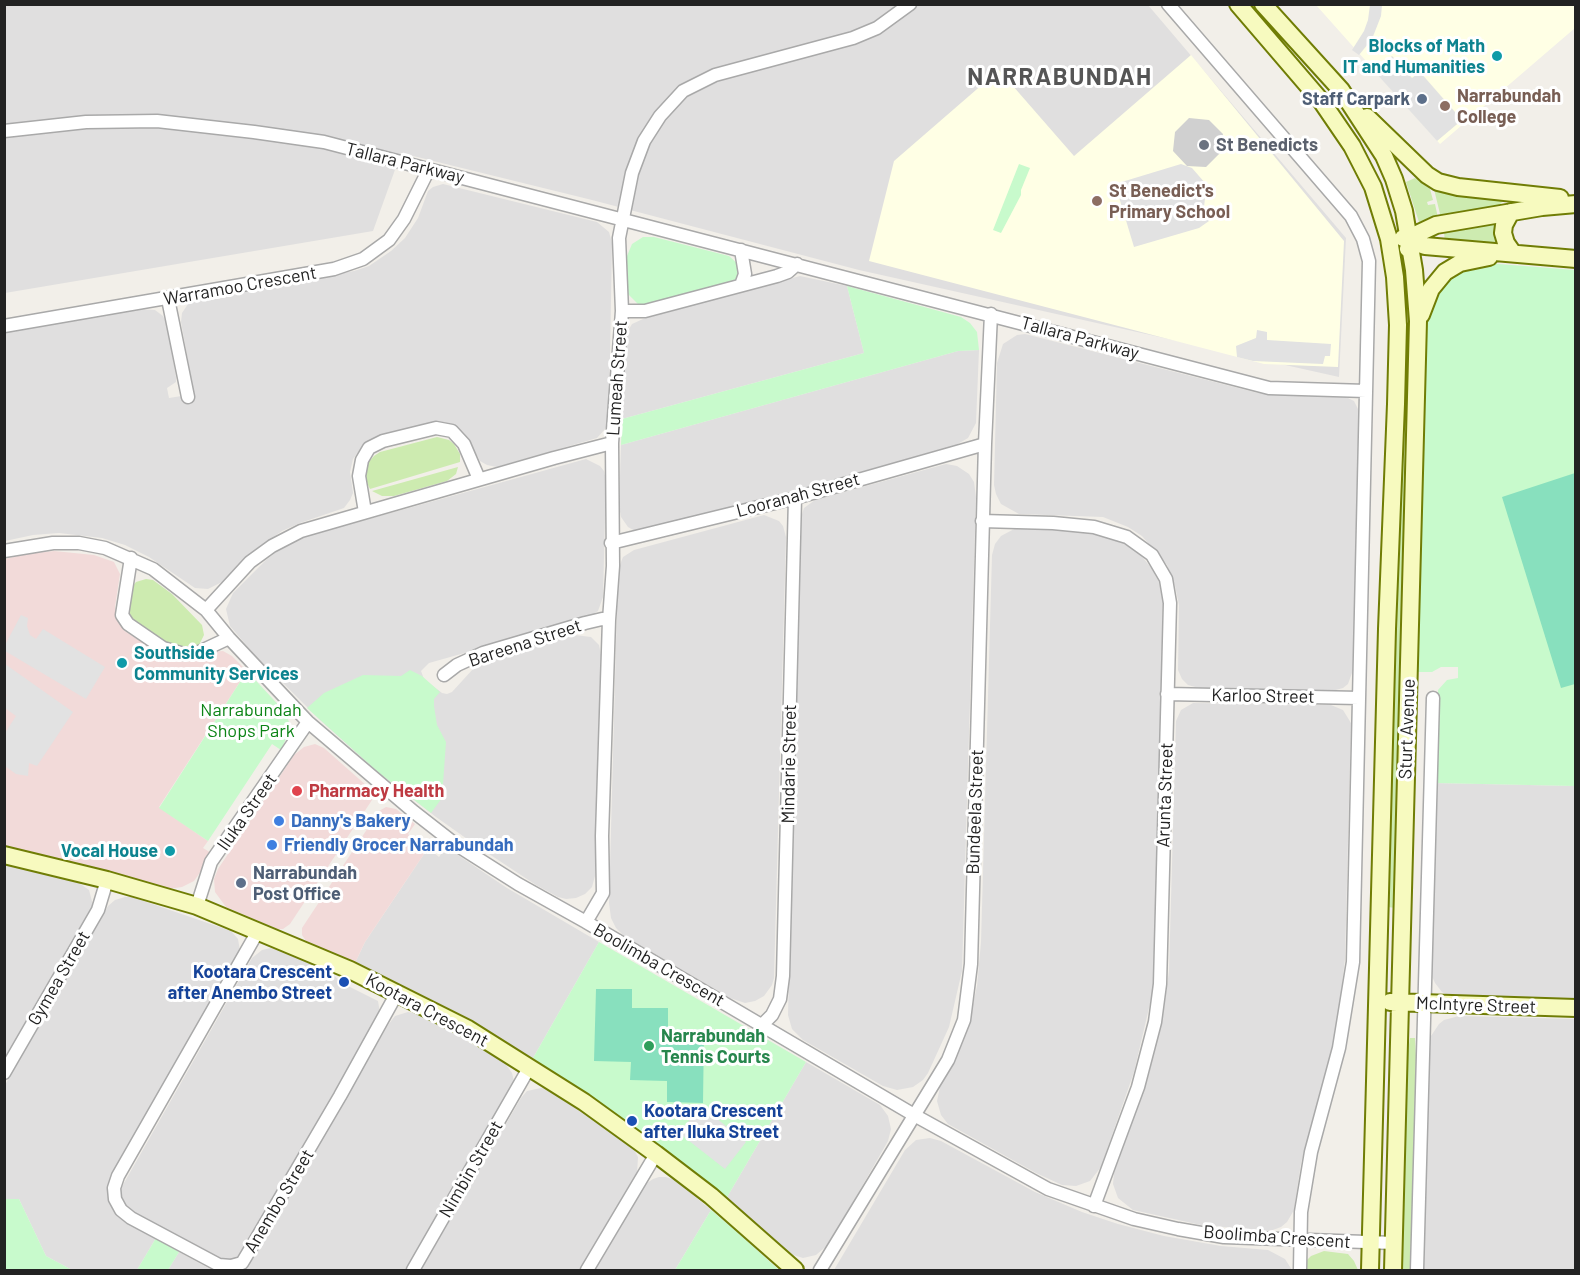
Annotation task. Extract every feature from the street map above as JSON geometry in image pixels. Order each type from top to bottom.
[{"type":"main road","name":"Sturt Avenue","points":[[1238,4],[1322,102],[1362,163],[1386,225],[1394,266],[1397,296],[1396,404],[1387,641],[1370,1270]]},
{"type":"main road","points":[[1263,4],[1343,93],[1427,175],[1438,182],[1458,187],[1575,202]]},
{"type":"main road","name":"Sturt Avenue","points":[[1343,93],[1384,156],[1398,190],[1411,242],[1418,321],[1393,1270]]},
{"type":"main road","points":[[1396,404],[1404,330],[1402,264],[1411,242],[1423,230],[1436,225],[1575,202]]},
{"type":"main road","points":[[1511,212],[1505,221],[1503,233],[1513,253]]},
{"type":"main road","points":[[1386,225],[1411,242],[1425,246],[1575,260]]},
{"type":"main road","points":[[1418,321],[1431,289],[1448,270],[1468,260],[1513,253]]},
{"type":"main road","name":"Kootara Crescent","points":[[4,855],[107,880],[197,906],[397,993],[468,1029],[584,1102],[656,1154],[711,1196],[795,1270]]},
{"type":"main road","name":"McIntyre Street","points":[[1377,1002],[1575,1008]]},
{"type":"street","name":"Lumeah Street","points":[[586,922],[603,893],[602,837],[609,620],[613,566],[611,543],[612,443],[622,311],[619,238],[632,173],[644,141],[660,117],[683,91],[715,75],[853,38],[898,15],[910,4]]},
{"type":"street","points":[[1168,4],[1351,216],[1364,239],[1369,261],[1353,962],[1339,1048],[1311,1152],[1301,1212],[1300,1270]]},
{"type":"street","name":"Tallara Parkway","points":[[4,131],[86,122],[157,121],[324,142],[1269,388],[1366,391]]},
{"type":"street","name":"Warramoo Crescent","points":[[4,326],[334,269],[363,259],[389,240],[404,219],[429,169]]},
{"type":"street","points":[[741,250],[745,274],[741,285]]},
{"type":"street","points":[[622,311],[645,311],[788,272],[797,264]]},
{"type":"street","points":[[168,299],[189,397]]},
{"type":"street","name":"Bundeela Street","points":[[820,1270],[948,1060],[964,1020],[971,964],[982,522],[991,314]]},
{"type":"street","points":[[365,512],[359,476],[362,460],[369,448],[383,441],[436,428],[452,431],[464,444],[479,479]]},
{"type":"street","points":[[206,610],[250,562],[272,546],[301,531],[612,443]]},
{"type":"street","name":"Looranah Street","points":[[611,543],[795,498],[985,444]]},
{"type":"street","name":"Mindarie Street","points":[[762,1025],[772,1015],[780,999],[783,976],[795,498]]},
{"type":"street","name":"Arunta Street","points":[[982,522],[1053,523],[1094,527],[1127,537],[1152,555],[1166,579],[1170,603],[1160,984],[1155,1022],[1138,1087],[1094,1206]]},
{"type":"street","name":"Boolimba Crescent","points":[[4,551],[53,543],[79,543],[105,548],[153,569],[206,610],[229,638],[308,722],[455,844],[518,884],[914,1115],[1048,1189],[1094,1206],[1178,1229],[1224,1237],[1394,1243]]},
{"type":"street","points":[[130,558],[122,615],[128,624],[163,648],[184,654],[197,653],[229,638]]},
{"type":"street","name":"Bareena Street","points":[[444,675],[457,665],[483,653],[585,623],[602,619],[609,620]]},
{"type":"street","name":"Karloo Street","points":[[1167,694],[1359,698]]},
{"type":"street","name":"Sturt Avenue","points":[[1417,1270],[1433,698]]},
{"type":"street","name":"Iluka Street","points":[[197,906],[211,862],[308,722]]},
{"type":"street","name":"Gymea Street","points":[[4,1073],[98,910],[107,880]]},
{"type":"street","name":"Anembo Street","points":[[258,931],[118,1176],[114,1188],[115,1199],[121,1210],[131,1218],[219,1265],[231,1266],[242,1263],[340,1096],[397,993]]},
{"type":"street","name":"Nimbin Street","points":[[413,1270],[529,1068]]},
{"type":"street","points":[[587,1270],[656,1154]]},
{"type":"shaded area","points":[[5,4],[1148,5],[1346,238],[1339,377],[859,270],[401,153],[373,231],[5,293]]},
{"type":"shaded area","name":"Narrabundah College","points":[[1316,5],[1575,5],[1575,28],[1440,144]]},
{"type":"shaded area","points":[[1370,5],[1382,5],[1381,16],[1372,39],[1359,55],[1352,50],[1364,31]]},
{"type":"shaded area","name":"St Benedict's Primary School","points":[[1191,55],[1344,241],[1338,367],[1264,364],[869,261],[894,161],[999,70],[1074,156]]},
{"type":"shaded area","name":"Staff Carpark","points":[[1392,56],[1412,78],[1420,72],[1462,120],[1437,141],[1375,72]]},
{"type":"shaded area","name":"St Benedicts","points":[[1189,118],[1209,120],[1223,134],[1222,139],[1234,139],[1234,152],[1221,152],[1206,167],[1187,166],[1173,151],[1175,132]]},
{"type":"shaded area","points":[[1181,164],[1192,168],[1212,191],[1205,198],[1204,207],[1209,221],[1199,228],[1134,247],[1115,184]]},
{"type":"shaded area","points":[[443,184],[597,222],[609,232],[612,243],[609,416],[606,428],[597,438],[497,467],[480,461],[464,433],[444,422],[432,423],[373,439],[362,447],[353,459],[350,472],[353,493],[344,508],[282,531],[261,546],[224,581],[208,589],[195,588],[149,557],[125,545],[102,538],[59,533],[33,535],[5,541],[5,333],[140,309],[155,310],[163,316],[167,324],[176,377],[176,382],[167,388],[169,398],[194,394],[181,322],[182,313],[188,304],[201,298],[354,271],[369,266],[405,238],[418,218],[428,191]]},
{"type":"shaded area","points":[[800,276],[847,286],[864,353],[622,419],[625,336],[632,324]]},
{"type":"shaded area","points":[[1257,330],[1267,332],[1267,340],[1331,344],[1330,356],[1325,356],[1323,364],[1253,361],[1237,357],[1236,346],[1256,338]]},
{"type":"shaded area","points":[[1025,334],[1258,393],[1344,396],[1354,401],[1360,413],[1353,670],[1348,684],[1332,691],[1199,688],[1188,685],[1178,670],[1179,605],[1175,586],[1167,565],[1142,536],[1128,527],[1103,517],[1019,514],[1001,504],[994,485],[997,363],[1003,344],[1017,335]]},
{"type":"shaded area","points":[[979,350],[976,423],[968,438],[956,445],[701,517],[635,531],[628,527],[621,517],[619,506],[621,445],[958,351]]},
{"type":"shaded area","points":[[586,459],[600,466],[606,480],[603,597],[598,611],[585,619],[429,663],[421,671],[424,679],[442,693],[447,694],[452,692],[473,669],[501,655],[575,635],[591,637],[599,645],[601,655],[595,876],[592,887],[585,894],[566,899],[536,885],[477,846],[378,772],[320,720],[252,652],[230,626],[226,609],[233,593],[266,560],[281,548],[300,538]]},
{"type":"shaded area","points":[[946,464],[957,466],[969,474],[974,482],[976,497],[962,971],[949,1027],[928,1073],[913,1087],[897,1090],[883,1086],[803,1040],[792,1029],[788,1015],[800,520],[804,508],[815,500]]},
{"type":"shaded area","points":[[764,515],[779,521],[786,537],[774,978],[764,996],[745,1003],[730,998],[623,935],[611,918],[609,903],[618,570],[623,557],[634,550]]},
{"type":"shaded area","points":[[1016,528],[1106,533],[1129,545],[1140,554],[1159,582],[1163,602],[1155,963],[1152,995],[1134,1072],[1101,1167],[1090,1181],[1076,1186],[1062,1185],[1036,1173],[948,1124],[941,1115],[937,1101],[940,1087],[957,1055],[968,1027],[977,986],[981,942],[992,555],[995,544],[1001,536]]},
{"type":"shaded area","points":[[54,551],[94,555],[114,562],[120,574],[115,607],[118,622],[125,631],[161,655],[175,660],[189,661],[212,652],[223,651],[232,656],[247,671],[159,807],[208,841],[203,848],[213,854],[194,881],[182,887],[168,889],[69,861],[5,846],[5,559]]},
{"type":"shaded area","points":[[21,615],[28,618],[27,626],[30,635],[36,639],[43,629],[105,667],[86,699],[5,651],[5,645]]},
{"type":"shaded area","points":[[5,664],[73,712],[37,766],[29,763],[28,776],[16,774],[5,766],[5,733],[16,716],[5,708],[7,695],[5,694]]},
{"type":"shaded area","points":[[1193,703],[1331,705],[1343,710],[1351,723],[1345,959],[1338,1019],[1327,1072],[1301,1163],[1294,1210],[1287,1222],[1270,1231],[1201,1225],[1133,1210],[1118,1198],[1113,1184],[1114,1173],[1147,1081],[1163,1016],[1169,971],[1176,721],[1181,710]]},
{"type":"shaded area","points":[[315,744],[324,748],[367,786],[372,792],[372,800],[290,924],[283,929],[277,929],[226,907],[215,892],[214,879],[218,869],[294,755],[304,747]]},
{"type":"shaded area","points":[[1435,783],[1575,786],[1575,1002],[1451,997],[1442,992],[1435,983],[1431,974]]},
{"type":"shaded area","points":[[386,807],[396,809],[415,824],[408,834],[428,848],[365,942],[355,963],[306,941],[302,935],[302,928],[379,811]]},
{"type":"shaded area","points":[[446,847],[507,888],[599,942],[533,1058],[444,1007],[355,963],[365,942],[428,848],[439,857]]},
{"type":"shaded area","points":[[5,864],[79,883],[89,890],[93,905],[5,1062]]},
{"type":"shaded area","points":[[132,897],[231,931],[238,939],[240,951],[109,1184],[108,1198],[116,1214],[156,1238],[137,1270],[72,1270],[46,1256],[19,1199],[5,1199],[5,1085],[108,906],[115,900]]},
{"type":"shaded area","points":[[271,948],[329,971],[342,983],[378,1001],[380,1013],[242,1254],[234,1261],[217,1261],[126,1208],[121,1200],[120,1190],[252,958],[262,950]]},
{"type":"shaded area","points":[[408,1012],[419,1014],[504,1062],[512,1073],[514,1081],[407,1270],[241,1270],[253,1259],[388,1025],[395,1016]]},
{"type":"shaded area","points":[[1459,1016],[1575,1019],[1575,1270],[1422,1270],[1429,1039],[1444,1020]]},
{"type":"shaded area","points":[[806,1062],[880,1105],[888,1116],[891,1129],[888,1141],[829,1244],[816,1255],[803,1258],[787,1253],[726,1199]]},
{"type":"shaded area","points":[[547,1089],[633,1148],[638,1157],[637,1174],[582,1270],[421,1270],[521,1098],[527,1091]]},
{"type":"shaded area","points":[[701,1106],[746,1142],[725,1169],[679,1133]]},
{"type":"shaded area","points":[[930,1138],[941,1141],[1035,1192],[1082,1212],[1164,1236],[1221,1246],[1268,1250],[1285,1259],[1292,1270],[834,1270],[905,1150],[916,1140]]},
{"type":"shaded area","points":[[659,1177],[675,1180],[711,1210],[675,1270],[595,1270],[644,1185]]},
{"type":"shaded area","points":[[179,1252],[212,1270],[168,1270]]},
{"type":"green space","points":[[1019,164],[1030,168],[1021,195],[1001,233],[993,230]]},
{"type":"green space","points":[[1415,178],[1430,189],[1433,200],[1427,202],[1428,205],[1435,204],[1438,218],[1419,222],[1406,182]]},
{"type":"green space","points":[[1433,185],[1501,199],[1502,202],[1498,207],[1441,218]]},
{"type":"green space","points":[[1498,219],[1500,244],[1445,243],[1444,232]]},
{"type":"green space","points":[[643,237],[654,237],[729,256],[739,265],[739,277],[736,282],[655,306],[639,305],[628,294],[626,286],[627,256],[632,244]]},
{"type":"green space","points":[[1486,263],[1575,270],[1575,786],[1435,783],[1438,690],[1447,680],[1458,678],[1458,667],[1441,667],[1432,672],[1417,672],[1428,312],[1432,298],[1450,275]]},
{"type":"green space","points":[[847,286],[961,317],[977,332],[979,350],[958,351],[621,445],[622,419],[864,353]]},
{"type":"green space","points":[[1406,365],[1410,366],[1395,908],[1388,907],[1401,403]]},
{"type":"green space","points":[[437,437],[454,444],[460,454],[460,462],[370,489],[364,474],[366,465],[374,456],[380,452]]},
{"type":"green space","points":[[458,467],[456,474],[447,481],[394,496],[382,496],[372,491]]},
{"type":"green space","points":[[1575,473],[1575,684],[1561,688],[1502,497]]},
{"type":"green space","points":[[146,579],[153,580],[172,594],[202,625],[204,635],[199,645],[192,648],[171,647],[132,620],[127,604],[129,591],[136,582]]},
{"type":"green space","points":[[410,670],[422,676],[440,692],[434,699],[434,706],[437,725],[446,742],[442,798],[431,813],[378,772],[307,708],[324,693],[363,675],[401,676]]},
{"type":"green space","name":"Narrabundah Shops Park","points":[[247,671],[285,712],[289,722],[289,732],[281,750],[272,744],[208,841],[159,808]]},
{"type":"green space","points":[[599,942],[806,1062],[726,1199],[642,1133],[533,1058]]},
{"type":"green space","name":"Narrabundah Tennis Courts","points":[[596,989],[632,989],[632,1008],[668,1008],[668,1029],[704,1030],[703,1103],[667,1102],[667,1081],[630,1080],[631,1062],[594,1061]]},
{"type":"green space","points":[[1410,1038],[1415,1038],[1417,1074],[1411,1270],[1401,1270],[1406,1064]]},
{"type":"green space","points":[[5,1199],[19,1199],[46,1256],[72,1270],[5,1270]]},
{"type":"green space","points":[[711,1210],[738,1233],[779,1270],[675,1270]]},
{"type":"green space","points":[[156,1238],[179,1252],[168,1270],[137,1270]]},
{"type":"green space","points":[[1324,1251],[1348,1254],[1358,1270],[1305,1270],[1307,1260],[1311,1256]]},
{"type":"place","name":"Blocks of Math IT and Humanities","points":[[1497,56]]},
{"type":"place","name":"Staff Carpark","points":[[1422,99]]},
{"type":"place","name":"Narrabundah College","points":[[1445,106]]},
{"type":"place","name":"St Benedicts","points":[[1204,145]]},
{"type":"place","name":"St Benedict's Primary School","points":[[1097,201]]},
{"type":"place","name":"Southside Community Services","points":[[122,663]]},
{"type":"place","name":"Pharmacy Health","points":[[297,791]]},
{"type":"place","name":"Danny's Bakery","points":[[279,821]]},
{"type":"place","name":"Friendly Grocer Narrabundah","points":[[272,845]]},
{"type":"place","name":"Vocal House","points":[[170,851]]},
{"type":"place","name":"Narrabundah Post Office","points":[[241,883]]},
{"type":"place","name":"Kootara Crescent after Anembo Street","points":[[344,982]]},
{"type":"place","name":"Narrabundah Tennis Courts","points":[[649,1046]]},
{"type":"place","name":"Kootara Crescent after Iluka Street","points":[[632,1121]]},
{"type":"district","name":"NARRABUNDAH","points":[[1060,77]]}]
